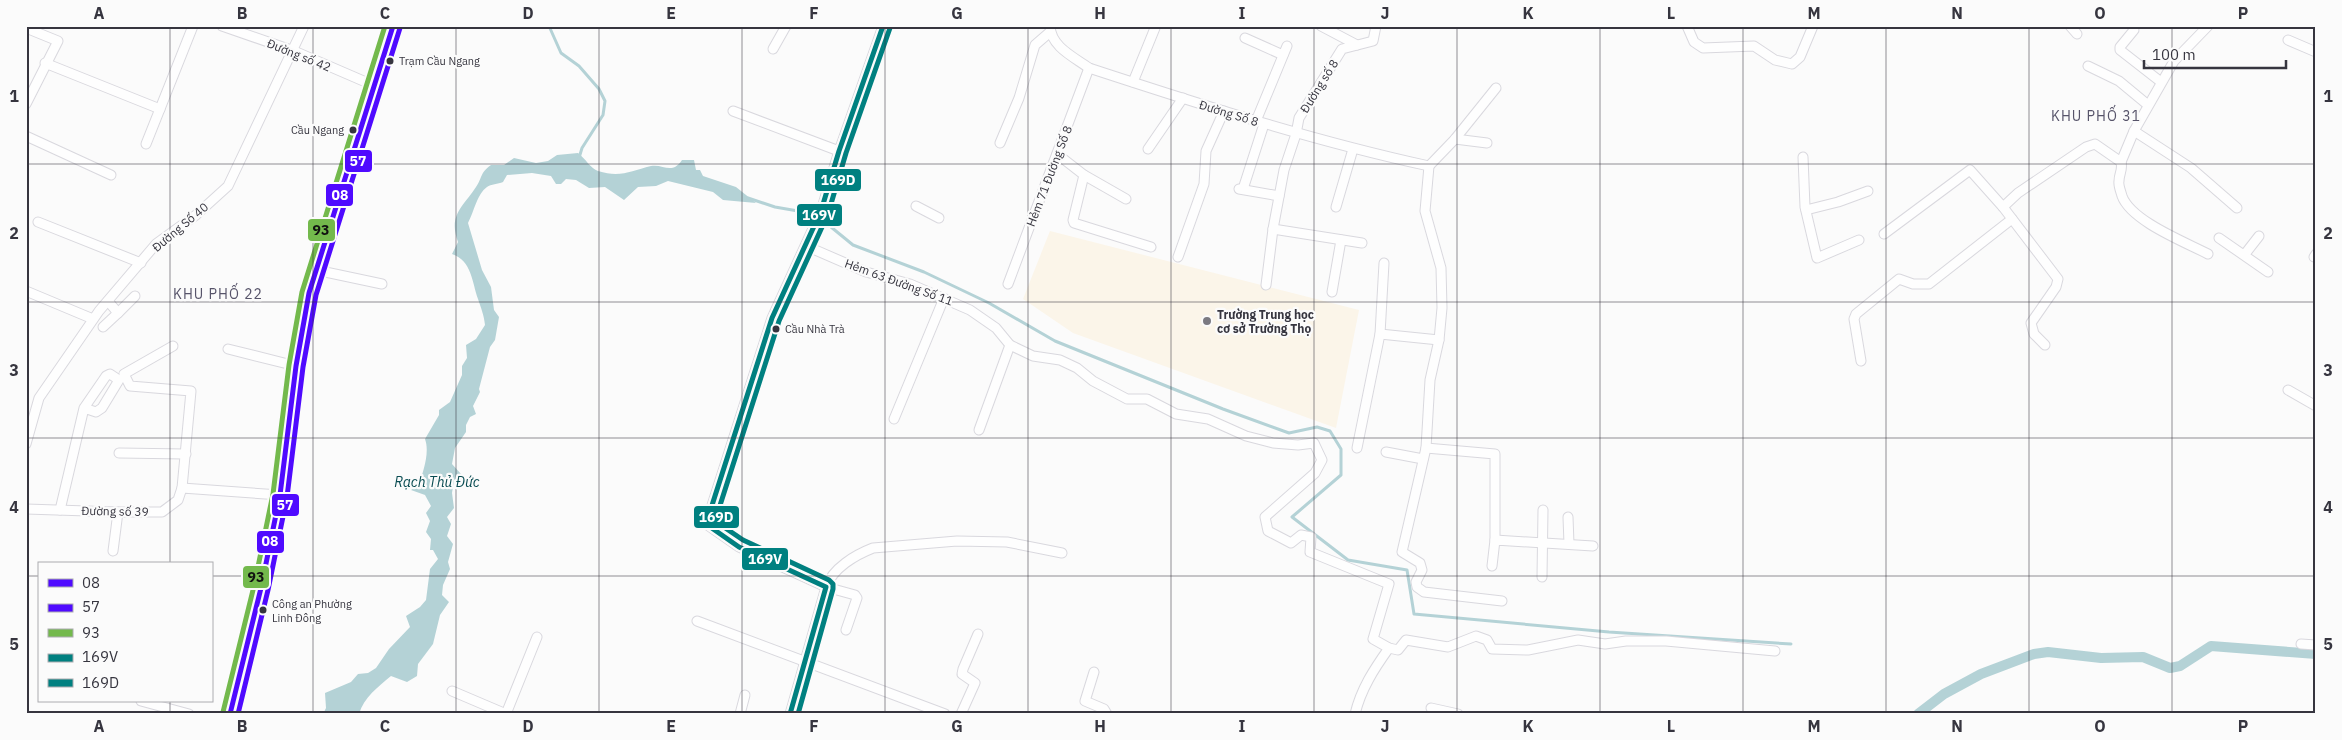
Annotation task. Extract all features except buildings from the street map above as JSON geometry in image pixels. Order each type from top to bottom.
[{"type":"main road","points":[[230,714],[261,588],[280,495],[296,366],[309,293],[393,26]]},
{"type":"street","points":[[146,144],[193,26]]},
{"type":"street","name":"Đường số 42","points":[[222,26],[294,51],[375,86]]},
{"type":"street","name":"Đường Số 40","points":[[26,444],[39,398],[93,319],[156,244],[196,215],[228,186],[294,51],[304,26]]},
{"type":"street","points":[[773,49],[786,26]]},
{"type":"street","points":[[846,630],[857,598],[854,595],[826,587],[739,547],[706,524],[712,500],[727,461],[772,318],[821,211],[884,26]]},
{"type":"street","points":[[1321,26],[1356,46]]},
{"type":"street","name":"Đường số 8","points":[[1266,285],[1273,228],[1284,170],[1296,134],[1299,118],[1342,49],[1373,41],[1376,26]]},
{"type":"street","points":[[1687,26],[1694,42],[1703,48],[1754,46],[1775,60],[1792,64],[1800,57],[1812,30]]},
{"type":"street","points":[[2070,26],[2077,34]]},
{"type":"street","points":[[2208,26],[2174,61],[2148,104],[2120,162],[2122,171],[2119,183],[2123,198],[2130,208],[2143,220],[2208,254]]},
{"type":"street","points":[[26,28],[58,41],[45,63],[26,104]]},
{"type":"street","points":[[1133,82],[1155,28]]},
{"type":"street","points":[[1000,143],[1019,98],[1035,45],[1050,29]]},
{"type":"street","name":"Đường Số 8","points":[[1050,29],[1060,48],[1090,68],[1296,134],[1429,166]]},
{"type":"street","points":[[2134,30],[2120,47],[2120,50],[2161,82]]},
{"type":"street","points":[[1245,38],[1283,55]]},
{"type":"street","points":[[2288,40],[2316,52]]},
{"type":"street","points":[[1279,196],[1241,189],[1260,122],[1287,46]]},
{"type":"street","points":[[45,63],[160,109]]},
{"type":"street","points":[[2088,66],[2119,82],[2148,104]]},
{"type":"street","name":"Hẻm 71 Đường Số 8","points":[[1008,284],[1090,68]]},
{"type":"street","points":[[1496,88],[1455,139],[1429,166],[1425,211],[1441,268],[1442,308],[1439,340],[1430,380],[1426,448],[1402,552],[1420,563],[1422,570],[1416,582],[1417,587],[1424,592],[1502,601]]},
{"type":"street","points":[[1148,149],[1183,98]]},
{"type":"street","points":[[733,111],[840,151]]},
{"type":"street","points":[[1178,257],[1204,184],[1206,151],[1224,111]]},
{"type":"street","points":[[2134,131],[2191,168],[2237,208]]},
{"type":"street","points":[[26,136],[111,175]]},
{"type":"street","points":[[1455,139],[1487,143]]},
{"type":"street","points":[[2003,208],[2018,193],[2086,147],[2095,144],[2120,162]]},
{"type":"street","points":[[1336,207],[1353,149]]},
{"type":"street","points":[[1057,154],[1084,175],[1126,199]]},
{"type":"street","points":[[1803,157],[1806,210],[1817,258],[1859,240]]},
{"type":"street","points":[[1884,234],[1970,170],[2012,219],[2058,279],[2056,287],[2030,323],[2034,334],[2045,345]]},
{"type":"street","points":[[1084,175],[1073,220],[1074,223],[1151,247]]},
{"type":"street","points":[[1806,210],[1838,202],[1868,191]]},
{"type":"street","points":[[916,206],[939,218]]},
{"type":"street","points":[[1861,361],[1854,319],[1856,314],[1899,279],[1913,284],[1929,284],[2012,219]]},
{"type":"street","points":[[38,222],[141,263]]},
{"type":"street","points":[[1273,228],[1362,243]]},
{"type":"street","points":[[2245,254],[2259,236]]},
{"type":"street","points":[[2218,238],[2245,254],[2268,272]]},
{"type":"street","points":[[1332,292],[1341,240]]},
{"type":"street","name":"Hẻm 63 Đường Số 11","points":[[806,245],[866,272],[910,284],[970,310],[989,324],[1010,344],[1033,356],[1060,360],[1077,368],[1093,381],[1127,399],[1147,399],[1176,414],[1208,419],[1246,436],[1264,441],[1298,445],[1314,443],[1322,460],[1315,474],[1265,517],[1268,531],[1291,543],[1302,535],[1311,537],[1310,552],[1389,584],[1373,638],[1389,648]]},
{"type":"street","points":[[1357,448],[1380,334],[1384,264]]},
{"type":"street","points":[[316,270],[382,284]]},
{"type":"street","points":[[26,292],[93,319]]},
{"type":"street","points":[[103,327],[135,296]]},
{"type":"street","points":[[894,419],[944,298]]},
{"type":"street","points":[[108,301],[118,313]]},
{"type":"street","points":[[1380,334],[1439,340]]},
{"type":"street","points":[[979,430],[1010,344]]},
{"type":"street","points":[[174,346],[124,374],[130,386],[190,391],[182,488],[280,495]]},
{"type":"street","points":[[228,349],[296,366]]},
{"type":"street","points":[[2288,390],[2316,406]]},
{"type":"street","points":[[60,510],[84,408]]},
{"type":"street","points":[[1426,448],[1495,454],[1495,540],[1492,566]]},
{"type":"street","points":[[1386,452],[1423,459]]},
{"type":"street","points":[[118,453],[186,454]]},
{"type":"street","name":"Đường số 39","points":[[26,509],[162,512],[178,500],[182,488]]},
{"type":"street","points":[[1542,577],[1541,543],[1543,510]]},
{"type":"street","points":[[113,550],[118,512]]},
{"type":"street","points":[[1568,517],[1569,544]]},
{"type":"street","points":[[1495,540],[1593,546]]},
{"type":"street","points":[[790,714],[826,587],[832,576],[850,560],[863,552],[888,546],[958,541],[1008,542],[1062,553]]},
{"type":"street","points":[[697,621],[806,660],[945,714]]},
{"type":"street","points":[[961,714],[975,683],[962,674],[963,669],[978,634]]},
{"type":"street","points":[[1355,714],[1359,698],[1375,668],[1389,648],[1398,650],[1406,640],[1448,648],[1476,636],[1487,640],[1492,649],[1528,650],[1578,640],[1605,644],[1626,641],[1666,641],[1775,651]]},
{"type":"street","points":[[452,691],[506,714],[537,637]]},
{"type":"street","points":[[2300,644],[2316,645]]},
{"type":"street","points":[[1094,672],[1085,701],[1104,709],[1107,714]]},
{"type":"street","points":[[740,714],[745,695]]},
{"type":"street","points":[[143,702],[157,710],[188,714]]},
{"type":"street","points":[[1431,708],[1458,714]]},
{"type":"shaded area","name":"Trường Trung học cơ sở Trường Thọ","points":[[1050,231],[1359,310],[1336,428],[1073,333],[1023,299]]},
{"type":"water","name":"Rạch Thủ Đức","points":[[578,153],[595,170],[613,174],[651,166],[671,168],[675,167],[682,160],[694,160],[696,170],[700,170],[703,176],[736,187],[756,203],[723,200],[713,192],[668,181],[656,186],[638,187],[624,200],[605,187],[589,188],[576,180],[566,179],[561,184],[556,184],[551,176],[532,173],[507,175],[503,182],[489,186],[484,190],[468,223],[482,270],[491,287],[494,310],[499,317],[495,340],[490,347],[479,389],[480,392],[473,406],[476,414],[470,417],[466,425],[466,432],[455,448],[452,464],[461,474],[461,478],[454,480],[452,493],[454,508],[447,517],[451,524],[447,536],[453,544],[448,562],[450,569],[443,585],[442,595],[449,602],[440,615],[433,644],[418,664],[417,676],[407,682],[391,676],[368,697],[359,714],[323,714],[326,708],[325,693],[351,682],[358,674],[368,673],[376,668],[389,649],[410,627],[406,616],[420,607],[426,600],[430,569],[438,559],[433,550],[430,550],[431,539],[426,532],[430,521],[426,513],[431,506],[425,495],[411,490],[419,485],[424,468],[427,450],[425,439],[439,415],[439,410],[450,402],[462,375],[462,366],[467,358],[466,345],[476,339],[485,325],[470,273],[464,262],[452,254],[458,242],[455,225],[458,212],[478,184],[483,173],[491,165],[504,165],[514,158],[536,163],[548,161],[557,155]]},
{"type":"waterway","name":"Rạch Thủ Đức","points":[[549,26],[561,53],[579,66],[599,89],[605,101],[603,115],[582,148],[579,158]]},
{"type":"waterway","points":[[748,198],[775,207],[798,211],[831,227],[853,245],[924,272],[989,303],[1055,341],[1223,409],[1289,433],[1317,427],[1330,431],[1341,449],[1341,475],[1292,517],[1348,560],[1407,570],[1414,614],[1609,632],[1791,644]]},
{"type":"waterway","points":[[1918,714],[1944,694],[1981,674],[2034,654],[2048,652],[2101,658],[2143,657],[2170,668],[2180,666],[2211,646],[2316,654]]},
{"type":"transit line","name":"93","points":[[223,712],[254,586],[273,494],[289,365],[302,292],[385,26]]},
{"type":"transit line","name":"08","points":[[230,714],[261,588],[280,495],[296,366],[309,293],[393,26]]},
{"type":"transit line","name":"169V","points":[[790,714],[826,587],[739,547],[706,524],[772,318],[821,211],[839,151],[883,26]]},
{"type":"transit line","name":"57","points":[[238,714],[268,590],[287,497],[303,367],[316,295],[400,28]]},
{"type":"transit line","name":"169D","points":[[798,714],[833,584],[829,580],[743,540],[715,521],[779,321],[828,214],[846,153],[890,28]]},
{"type":"place","name":"Trạm Cầu Ngang","points":[[390,61]]},
{"type":"place","name":"Cầu Ngang","points":[[353,130]]},
{"type":"place","name":"Trường Trung học cơ sở Trường Thọ","points":[[1207,321]]},
{"type":"place","name":"Cầu Nhà Trà","points":[[776,329]]},
{"type":"place","name":"Công an Phường Linh Đông","points":[[263,610]]},
{"type":"district","name":"KHU PHỐ 31","points":[[2096,116]]},
{"type":"district","name":"KHU PHỐ 22","points":[[218,294]]}]
